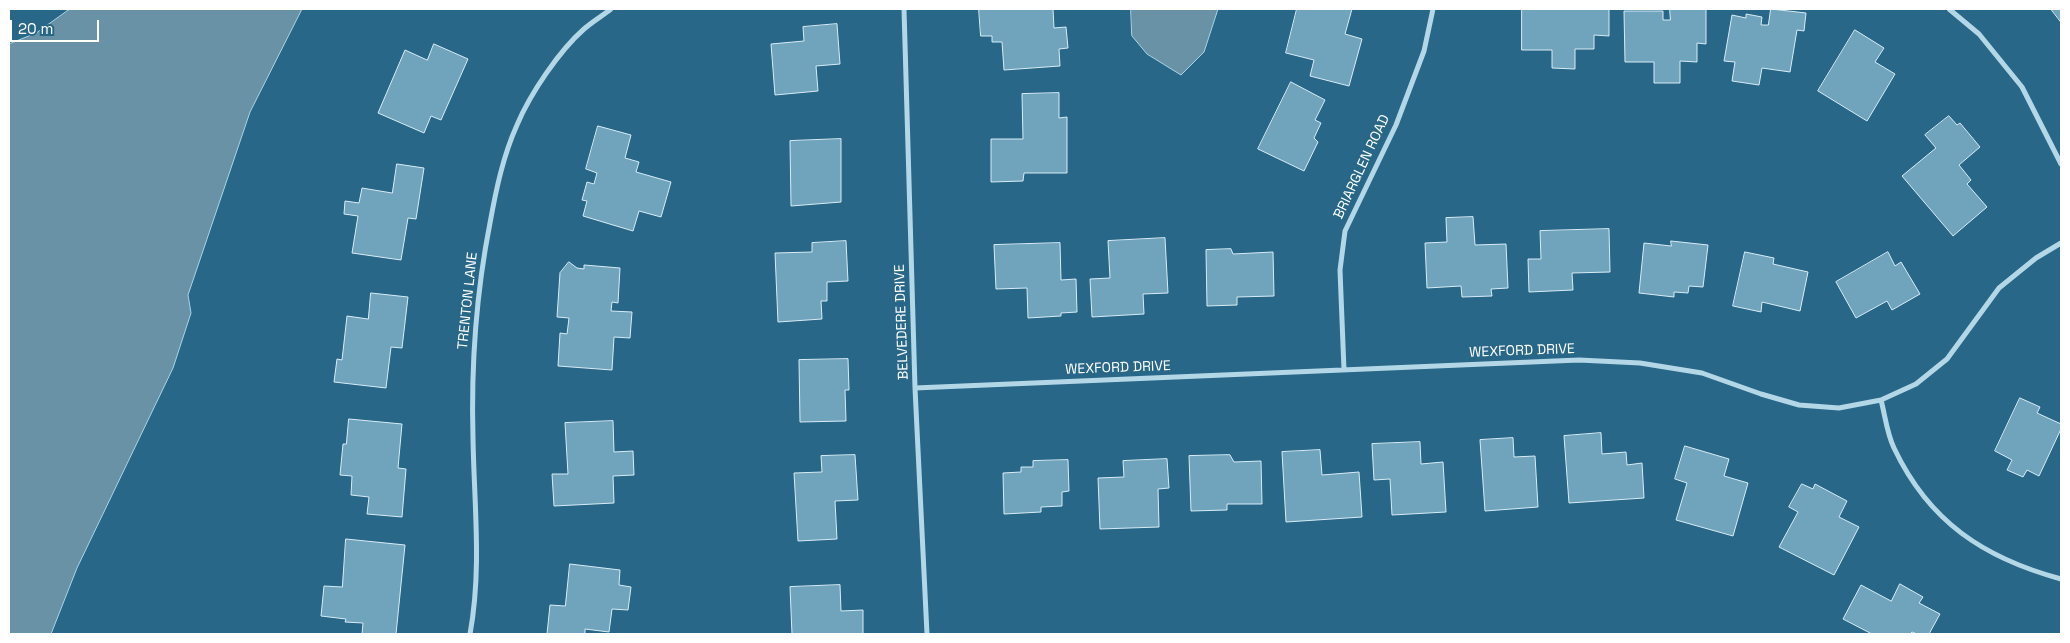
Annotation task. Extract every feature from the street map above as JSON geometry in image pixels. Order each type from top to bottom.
[{"type":"street","name":"TRENTON LANE","points":[[470,634],[474,614],[477,535],[473,438],[474,344],[483,257],[498,180],[517,124],[547,71],[583,30],[611,9]]},
{"type":"street","name":"BELVEDERE DRIVE","points":[[904,9],[915,388],[927,634]]},
{"type":"street","name":"BRIARGLEN ROAD","points":[[1344,370],[1340,270],[1345,230],[1396,125],[1424,51],[1433,9]]},
{"type":"street","points":[[1949,9],[1979,34],[2022,87],[2061,164]]},
{"type":"street","name":"WEXFORD DRIVE","points":[[915,388],[1579,360],[1640,362],[1702,373],[1761,394],[1798,404],[1839,408],[1881,400],[1916,384],[1947,359],[1999,288],[2036,258],[2061,243]]},
{"type":"street","points":[[1881,400],[1893,446],[1918,489],[1948,524],[1988,551],[2031,571],[2061,579]]},
{"type":"water","points":[[70,9],[302,9],[250,112],[188,295],[191,313],[173,368],[77,568],[51,634],[9,634],[9,44],[36,33]]},
{"type":"water","points":[[1131,9],[1218,9],[1204,52],[1181,75],[1147,54],[1132,36]]},
{"type":"building","points":[[979,9],[1053,9],[1054,28],[1066,27],[1068,48],[1059,49],[1060,66],[1004,70],[1002,42],[992,42],[992,36],[981,36]]},
{"type":"building","points":[[1297,9],[1352,9],[1345,34],[1362,39],[1349,86],[1310,76],[1314,60],[1286,53]]},
{"type":"building","points":[[1522,9],[1609,9],[1609,36],[1594,35],[1594,49],[1575,49],[1575,69],[1552,68],[1552,50],[1522,50]]},
{"type":"building","points":[[1670,9],[1706,9],[1706,44],[1697,43],[1697,62],[1680,61],[1680,83],[1654,83],[1654,62],[1625,62],[1624,11],[1663,11],[1663,20],[1670,20]]},
{"type":"building","points":[[1771,9],[1806,13],[1804,31],[1797,30],[1790,72],[1762,68],[1759,85],[1732,81],[1735,62],[1724,61],[1732,15],[1746,18],[1746,14],[1762,17],[1761,25],[1768,25]]},
{"type":"building","points":[[2051,9],[2061,9],[2061,22]]},
{"type":"building","points":[[837,24],[840,64],[816,66],[818,91],[775,95],[771,44],[804,41],[803,27]]},
{"type":"building","points":[[1855,30],[1884,48],[1875,62],[1895,74],[1867,121],[1818,91]]},
{"type":"building","points":[[434,44],[468,59],[441,120],[431,116],[424,133],[378,113],[405,50],[427,60]]},
{"type":"building","points":[[1291,82],[1325,100],[1315,120],[1321,123],[1314,138],[1318,142],[1304,171],[1258,149]]},
{"type":"building","points":[[1059,93],[1059,118],[1067,117],[1067,173],[1024,173],[1023,181],[991,182],[991,139],[1023,139],[1022,94]]},
{"type":"building","points":[[1949,116],[1957,125],[1960,123],[1980,147],[1959,165],[1971,180],[1967,184],[1987,207],[1953,236],[1902,176],[1936,148],[1925,135]]},
{"type":"building","points":[[598,126],[631,135],[625,158],[639,162],[636,172],[671,182],[661,217],[639,211],[633,231],[583,216],[587,201],[582,200],[587,182],[594,184],[597,173],[586,169]]},
{"type":"building","points":[[841,139],[841,202],[791,206],[790,141]]},
{"type":"building","points":[[397,164],[424,168],[416,219],[408,218],[401,260],[352,253],[358,216],[344,214],[345,201],[359,203],[362,188],[392,193]]},
{"type":"building","points":[[1473,217],[1475,245],[1506,244],[1508,288],[1491,289],[1492,296],[1462,297],[1461,286],[1427,288],[1425,243],[1447,242],[1446,218]]},
{"type":"building","points":[[1609,229],[1610,272],[1572,273],[1573,290],[1529,292],[1528,259],[1541,259],[1540,231]]},
{"type":"building","points":[[1165,238],[1168,293],[1143,294],[1144,314],[1092,317],[1090,279],[1110,278],[1108,241]]},
{"type":"building","points":[[846,241],[848,281],[827,282],[827,301],[821,301],[822,319],[778,322],[775,253],[812,252],[812,243]]},
{"type":"building","points":[[1671,241],[1708,245],[1703,287],[1689,286],[1688,293],[1674,292],[1674,297],[1639,293],[1644,243],[1671,246]]},
{"type":"building","points":[[1060,243],[1061,280],[1076,279],[1077,312],[1061,313],[1061,316],[1028,318],[1027,288],[996,289],[994,245]]},
{"type":"building","points":[[1231,249],[1233,254],[1273,252],[1274,296],[1237,297],[1237,305],[1207,306],[1206,250]]},
{"type":"building","points":[[1745,252],[1774,258],[1773,264],[1808,272],[1800,311],[1762,302],[1761,312],[1733,306]]},
{"type":"building","points":[[1888,252],[1895,266],[1901,262],[1920,294],[1892,310],[1887,301],[1856,318],[1836,282]]},
{"type":"building","points":[[569,262],[577,268],[584,269],[584,265],[620,268],[618,303],[612,302],[611,311],[632,312],[630,338],[614,337],[612,370],[558,366],[560,333],[567,334],[569,318],[557,317],[560,273]]},
{"type":"building","points":[[371,293],[408,297],[402,348],[391,347],[386,388],[334,382],[337,359],[342,360],[347,316],[368,319]]},
{"type":"building","points":[[848,359],[849,390],[845,390],[846,421],[800,422],[799,360]]},
{"type":"building","points":[[2020,398],[2040,407],[2037,413],[2061,424],[2061,429],[2039,476],[2027,470],[2023,477],[2007,470],[2012,460],[1995,451]]},
{"type":"building","points":[[349,419],[402,424],[398,468],[406,469],[402,517],[367,514],[369,497],[351,495],[352,476],[340,475],[343,444],[346,444]]},
{"type":"building","points":[[613,421],[614,452],[633,451],[634,475],[613,476],[614,503],[554,506],[552,474],[568,474],[565,423]]},
{"type":"building","points":[[1601,433],[1602,454],[1626,452],[1627,465],[1642,463],[1644,498],[1569,503],[1564,436]]},
{"type":"building","points":[[1513,438],[1514,457],[1535,456],[1538,507],[1485,511],[1480,440]]},
{"type":"building","points":[[1420,442],[1421,464],[1443,462],[1446,512],[1392,515],[1390,479],[1374,480],[1372,444]]},
{"type":"building","points":[[1685,446],[1729,459],[1724,476],[1748,483],[1733,536],[1676,520],[1687,483],[1675,479]]},
{"type":"building","points":[[1320,450],[1322,475],[1359,472],[1362,517],[1286,522],[1282,452]]},
{"type":"building","points":[[855,455],[858,500],[835,501],[837,539],[798,541],[794,473],[822,472],[821,456]]},
{"type":"building","points":[[1230,455],[1234,462],[1261,461],[1262,504],[1227,504],[1227,510],[1191,511],[1189,456]]},
{"type":"building","points":[[1167,459],[1169,488],[1158,489],[1159,527],[1100,529],[1098,478],[1124,477],[1123,461]]},
{"type":"building","points":[[1068,460],[1069,491],[1062,492],[1062,506],[1041,507],[1041,512],[1004,514],[1003,473],[1021,472],[1021,467],[1033,467],[1033,461]]},
{"type":"building","points":[[1802,484],[1813,489],[1815,484],[1847,501],[1839,517],[1859,527],[1834,575],[1779,547],[1798,512],[1789,507]]},
{"type":"building","points":[[346,539],[405,545],[396,634],[362,634],[363,623],[345,622],[346,619],[321,616],[324,586],[342,587]]},
{"type":"building","points":[[570,564],[620,570],[619,585],[631,587],[628,610],[612,609],[609,632],[585,629],[585,634],[547,634],[550,605],[565,606]]},
{"type":"building","points":[[1900,584],[1923,597],[1919,603],[1940,614],[1929,634],[1912,632],[1910,634],[1872,634],[1843,619],[1861,585],[1891,601]]},
{"type":"building","points":[[840,585],[841,611],[863,610],[863,634],[792,634],[790,587]]}]
